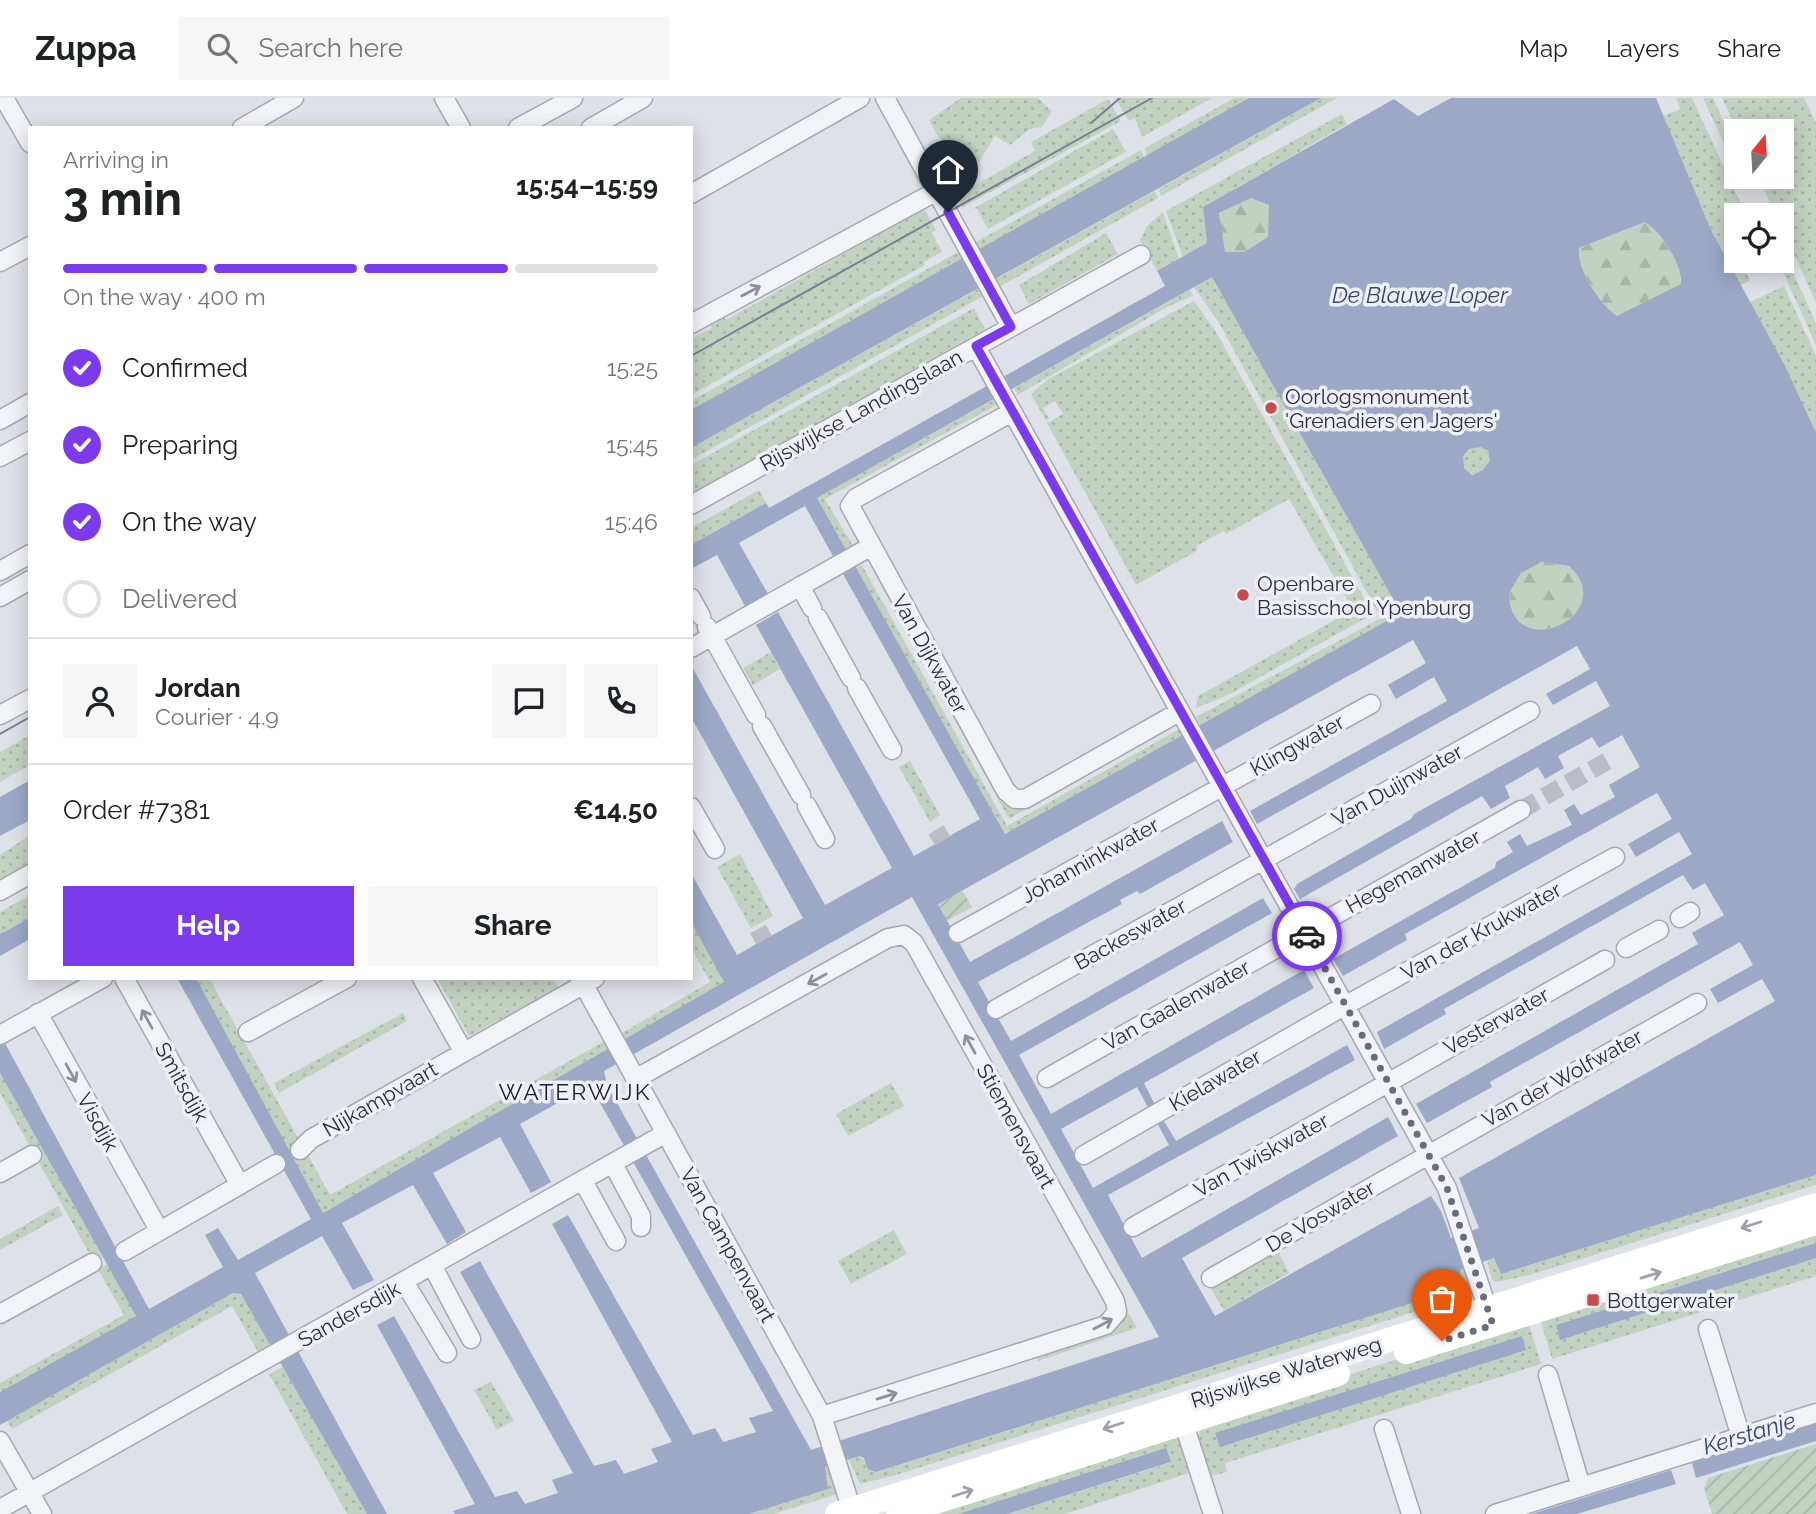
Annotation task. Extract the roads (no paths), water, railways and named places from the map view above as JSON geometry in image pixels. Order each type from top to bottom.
[{"type":"main road","name":"Rijswijkse Waterweg","points":[[847,1512],[1181,1415],[1490,1317],[1816,1205]]},
{"type":"main road","name":"Rijswijkse Waterweg","points":[[1490,1317],[1816,1223]]},
{"type":"main road","name":"Rijswijkse Waterweg","points":[[898,1514],[1181,1415]]},
{"type":"street","points":[[245,126],[294,98]]},
{"type":"street","points":[[444,98],[460,126]]},
{"type":"street","points":[[521,126],[543,105],[573,98]]},
{"type":"street","points":[[595,126],[643,98]]},
{"type":"street","points":[[693,193],[860,98]]},
{"type":"street","points":[[885,98],[1011,327]]},
{"type":"street","points":[[6,101],[28,140]]},
{"type":"street","points":[[693,323],[937,191]]},
{"type":"street","points":[[0,262],[28,247]]},
{"type":"street","name":"Rijswijkse Landingslaan","points":[[693,504],[1140,255]]},
{"type":"street","points":[[976,346],[1450,1193],[1490,1317]]},
{"type":"street","points":[[0,419],[28,404]]},
{"type":"street","name":"Van Dijkwater","points":[[1009,405],[852,501],[851,509],[870,547],[1006,791],[1015,799],[1025,799],[1183,719]]},
{"type":"street","points":[[0,457],[28,443]]},
{"type":"street","points":[[693,645],[707,627],[800,586],[870,547]]},
{"type":"street","points":[[0,570],[28,555]]},
{"type":"street","points":[[0,597],[28,581]]},
{"type":"street","points":[[800,586],[892,750]]},
{"type":"street","points":[[693,602],[825,839]]},
{"type":"street","points":[[0,715],[28,700]]},
{"type":"street","name":"Klingwater","points":[[1222,786],[1371,704]]},
{"type":"street","name":"Van Duijnwater","points":[[1263,859],[1530,711]]},
{"type":"street","name":"Johanninkwater","points":[[958,933],[1222,786]]},
{"type":"street","points":[[693,810],[715,849]]},
{"type":"street","name":"Hegemanwater","points":[[1305,932],[1521,810]]},
{"type":"street","name":"Van der Krukwater","points":[[1346,1005],[1615,857]]},
{"type":"street","name":"Backeswater","points":[[996,1009],[1263,859]]},
{"type":"street","points":[[0,891],[28,875]]},
{"type":"street","points":[[1626,948],[1659,930]]},
{"type":"street","name":"Van Gaalenwater","points":[[1046,1079],[1305,932]]},
{"type":"street","name":"Stiemensvaart","points":[[633,1071],[888,938],[904,935],[914,943],[1115,1301],[1117,1312],[1107,1325],[825,1423]]},
{"type":"street","name":"Vesterwater","points":[[1388,1082],[1605,960]]},
{"type":"street","points":[[2,1034],[99,980]]},
{"type":"street","name":"Smitsdijk","points":[[125,980],[240,1185]]},
{"type":"street","points":[[248,1032],[343,980]]},
{"type":"street","points":[[423,980],[463,1051]]},
{"type":"street","name":"Nijkampvaart","points":[[300,1150],[311,1139],[587,980]]},
{"type":"street","name":"Van Campenvaart","points":[[587,980],[633,1071],[660,1137],[825,1423],[840,1471],[847,1512]]},
{"type":"street","name":"Van der Wolfwater","points":[[1428,1154],[1697,1003]]},
{"type":"street","name":"Kielawater","points":[[1084,1154],[1346,1005]]},
{"type":"street","name":"Visdijk","points":[[38,1013],[159,1230]]},
{"type":"street","name":"Van Twiskwater","points":[[1133,1227],[1388,1082]]},
{"type":"street","name":"Sandersdijk","points":[[5,1506],[660,1137]]},
{"type":"street","name":"De Voswater","points":[[1211,1278],[1428,1154]]},
{"type":"street","points":[[0,1174],[33,1155]]},
{"type":"street","points":[[619,1161],[641,1216],[641,1227]]},
{"type":"street","points":[[125,1251],[276,1164]]},
{"type":"street","points":[[583,1181],[616,1241]]},
{"type":"street","points":[[0,1314],[92,1263]]},
{"type":"street","points":[[433,1267],[471,1339]]},
{"type":"street","points":[[405,1283],[447,1353]]},
{"type":"street","points":[[1708,1329],[1741,1437]]},
{"type":"street","points":[[1548,1375],[1581,1487]]},
{"type":"street","points":[[1495,1514],[1816,1413]]},
{"type":"street","points":[[1181,1415],[1213,1514]]},
{"type":"street","points":[[1384,1429],[1411,1514]]},
{"type":"street","points":[[0,1441],[42,1514]]},
{"type":"water","points":[[1249,98],[1321,98],[693,447],[693,409]]},
{"type":"water","name":"De Blauwe Loper","points":[[1451,98],[1656,98],[1711,230],[1724,254],[1724,273],[1734,273],[1785,366],[1816,433],[1816,1175],[1501,1274],[1494,1258],[1460,1270],[1463,1287],[876,1472],[868,1469],[864,1458],[860,1456],[825,1467],[828,1489],[749,1514],[455,1514],[453,1511],[475,1504],[377,1325],[394,1316],[495,1497],[517,1491],[525,1504],[558,1493],[552,1480],[573,1473],[460,1272],[480,1261],[594,1466],[616,1460],[624,1474],[658,1462],[651,1449],[672,1442],[552,1224],[568,1215],[693,1435],[715,1428],[723,1442],[756,1432],[749,1418],[773,1411],[590,1085],[520,1124],[551,1182],[531,1193],[500,1137],[433,1173],[466,1232],[447,1244],[413,1185],[342,1223],[374,1280],[353,1290],[322,1236],[255,1273],[387,1514],[367,1514],[241,1294],[233,1293],[0,1425],[0,1392],[136,1316],[0,1073],[0,1034],[149,1309],[223,1267],[205,1235],[218,1228],[238,1260],[311,1219],[178,980],[197,980],[323,1213],[724,982],[693,926],[693,877],[737,955],[803,918],[693,721],[693,669],[825,905],[892,868],[756,625],[778,612],[914,856],[980,819],[805,506],[739,543],[768,594],[745,606],[717,555],[693,568],[693,544],[766,503],[769,508],[1165,286],[1157,271],[1207,243],[1203,207],[1394,99],[1418,116]],"holes":[[[1251,198],[1269,205],[1268,237],[1244,252],[1225,252],[1219,213]],[[1645,222],[1658,233],[1670,250],[1681,277],[1681,284],[1617,316],[1590,285],[1579,257],[1579,248]],[[1212,277],[1401,613],[1005,834],[817,498]],[[1481,447],[1488,451],[1490,461],[1482,471],[1472,475],[1464,468],[1463,456],[1469,449]],[[1542,562],[1569,566],[1582,584],[1582,601],[1574,615],[1559,625],[1542,629],[1526,626],[1514,615],[1509,593],[1521,573]],[[1413,640],[1426,663],[1388,685],[1396,699],[1434,677],[1447,701],[1250,811],[1257,824],[1577,646],[1590,669],[1546,694],[1553,705],[1596,681],[1610,706],[1414,814],[1411,819],[1297,884],[1294,889],[1300,899],[1482,796],[1491,809],[1510,798],[1505,786],[1538,767],[1545,779],[1564,768],[1558,756],[1592,737],[1599,748],[1622,735],[1640,767],[1609,785],[1615,797],[1581,815],[1574,804],[1564,810],[1572,825],[1527,846],[1520,834],[1507,842],[1513,852],[1496,862],[1495,868],[1333,959],[1343,976],[1407,940],[1405,934],[1657,793],[1672,819],[1628,844],[1636,857],[1679,832],[1692,854],[1377,1032],[1384,1049],[1446,1014],[1444,1009],[1683,875],[1693,890],[1705,883],[1724,915],[1692,933],[1698,944],[1416,1104],[1427,1123],[1492,1087],[1490,1082],[1740,942],[1753,965],[1710,989],[1718,1003],[1762,979],[1775,1001],[1459,1178],[1479,1228],[1451,1238],[1441,1211],[1431,1196],[1215,1316],[1182,1258],[1398,1136],[1388,1117],[1142,1258],[1108,1195],[1355,1060],[1347,1045],[1176,1141],[1162,1118],[1156,1121],[1169,1145],[1093,1188],[1061,1129],[1137,1087],[1150,1111],[1156,1107],[1144,1083],[1314,988],[1304,970],[1051,1114],[1019,1055],[1272,913],[1263,898],[1011,1041],[978,982],[1122,904],[1120,900],[1137,891],[1140,894],[1233,842],[1222,821],[970,962],[938,904]],[[912,897],[1159,1337],[811,1450],[607,1085],[604,1071]]]},
{"type":"water","points":[[28,781],[28,821],[0,836],[0,797]]},
{"type":"water","points":[[28,919],[28,940],[0,956],[0,934]]},
{"type":"water","points":[[1816,1243],[1816,1258],[1560,1340],[1556,1325]]},
{"type":"water","points":[[1522,1336],[1526,1350],[1220,1447],[1215,1433]]},
{"type":"water","points":[[1816,1423],[1816,1441],[1696,1478],[1692,1463]]},
{"type":"water","points":[[1166,1448],[1171,1462],[1007,1514],[958,1514]]},
{"type":"water","points":[[1671,1470],[1676,1484],[1577,1514],[1532,1514]]},
{"type":"tunnel","points":[[1521,810],[1609,760]]},
{"type":"tunnel","points":[[936,830],[943,841]]},
{"type":"tunnel","points":[[758,929],[764,940]]},
{"type":"tram line","points":[[1091,123],[1120,98]]},
{"type":"tram line","points":[[693,355],[1152,98]]},
{"type":"tram line","points":[[0,734],[28,718]]},
{"type":"place","name":"Oorlogsmonument 'Grenadiers en Jagers'","points":[[1271,408]]},
{"type":"place","name":"Openbare Basisschool Ypenburg","points":[[1243,595]]},
{"type":"place","name":"Bottgerwater","points":[[1593,1300]]},
{"type":"district","name":"WATERWIJK","points":[[575,1091]]},
{"type":"water label","name":"Kerstanje","points":[[1749,1433]]}]
